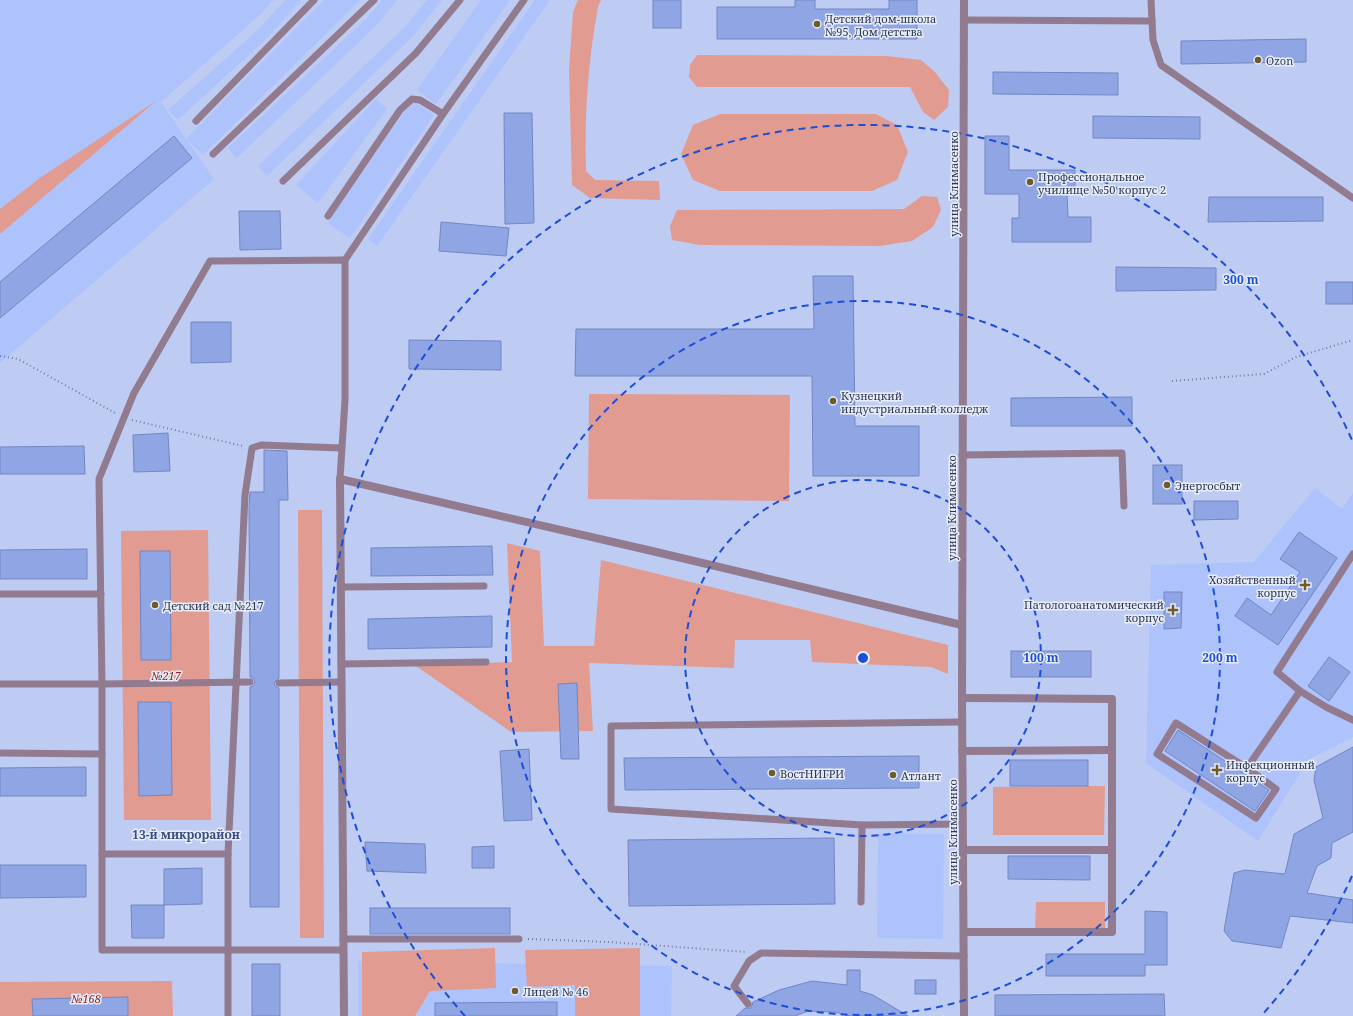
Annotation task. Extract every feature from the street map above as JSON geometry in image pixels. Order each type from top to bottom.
[{"type":"street","name":"улица Климасенко","points":[[964,0],[962,455],[964,1016]]},
{"type":"street","points":[[344,1016],[340,479],[637,547],[962,625]]},
{"type":"street","points":[[962,698],[1112,699],[1112,932],[964,932]]},
{"type":"street","points":[[962,751],[1112,750]]},
{"type":"street","points":[[963,850],[1112,850]]},
{"type":"lane","points":[[196,120],[314,0]]},
{"type":"lane","points":[[213,154],[374,0]]},
{"type":"lane","points":[[283,180],[416,53],[460,0]]},
{"type":"lane","points":[[340,479],[345,400],[345,260],[443,114],[524,0]]},
{"type":"lane","points":[[1151,0],[1153,40],[1161,65],[1353,198]]},
{"type":"lane","points":[[965,20],[1152,21]]},
{"type":"lane","points":[[328,216],[400,110],[412,99],[420,100],[443,114]]},
{"type":"lane","points":[[343,950],[102,950],[102,684],[99,479],[134,393],[210,261],[345,260]]},
{"type":"lane","points":[[228,1016],[228,854],[245,495],[252,448],[261,445],[341,448]]},
{"type":"lane","points":[[962,455],[1122,453],[1124,506]]},
{"type":"lane","points":[[1353,554],[1277,672],[1300,691],[1326,707],[1353,720]]},
{"type":"lane","points":[[341,588],[484,586]]},
{"type":"lane","points":[[0,594],[101,594]]},
{"type":"lane","points":[[341,664],[486,662]]},
{"type":"lane","points":[[0,684],[250,682]]},
{"type":"lane","points":[[279,682],[341,682]]},
{"type":"lane","points":[[1248,768],[1300,691]]},
{"type":"lane","points":[[962,722],[611,726],[611,808],[862,825],[963,824]]},
{"type":"lane","points":[[1176,723],[1248,768],[1276,789],[1256,818],[1156,754],[1176,723]]},
{"type":"lane","points":[[0,753],[102,754]]},
{"type":"lane","points":[[861,902],[862,825]]},
{"type":"lane","points":[[102,854],[228,854]]},
{"type":"lane","points":[[343,939],[519,939]]},
{"type":"lane","points":[[748,1004],[734,986],[749,961],[761,953],[964,956]]},
{"type":"path","points":[[1172,381],[1264,374],[1296,357],[1353,340]]},
{"type":"path","points":[[519,939],[609,942],[761,953]]},
{"type":"shaded area","points":[[0,0],[273,0],[262,13],[161,102],[214,179],[0,363]]},
{"type":"shaded area","points":[[285,0],[301,0],[267,38],[178,120],[168,110],[260,28]]},
{"type":"shaded area","points":[[324,0],[360,0],[203,155],[186,139]]},
{"type":"shaded area","points":[[382,0],[397,0],[376,26],[237,158],[228,148],[368,17]]},
{"type":"shaded area","points":[[427,0],[442,0],[414,35],[267,176],[258,166],[405,27]]},
{"type":"shaded area","points":[[481,0],[510,0],[436,104],[417,90]]},
{"type":"shaded area","points":[[535,0],[550,0],[377,246],[368,239]]},
{"type":"shaded area","points":[[376,99],[387,109],[318,203],[296,185]]},
{"type":"shaded area","points":[[412,100],[434,115],[350,238],[328,223]]},
{"type":"shaded area","points":[[1315,488],[1342,509],[1353,493],[1353,737],[1308,760],[1258,841],[1146,763],[1151,565],[1254,562]]},
{"type":"shaded area","points":[[878,833],[944,834],[943,939],[877,938]]},
{"type":"shaded area","name":"Лицей № 46","points":[[358,961],[672,966],[671,1016],[358,1016]]},
{"type":"green space","points":[[578,0],[601,0],[598,7],[589,69],[586,109],[586,171],[595,180],[659,181],[660,200],[590,198],[572,185],[569,70],[573,12]]},
{"type":"green space","points":[[697,55],[887,56],[921,60],[935,72],[949,90],[948,107],[934,120],[923,112],[910,87],[697,87],[689,77],[690,65]]},
{"type":"green space","points":[[156,101],[0,234],[0,209],[40,178]]},
{"type":"green space","points":[[720,114],[876,114],[897,125],[908,152],[897,180],[872,191],[720,191],[693,180],[681,154],[693,125]]},
{"type":"green space","points":[[922,196],[937,197],[941,210],[933,227],[912,241],[880,246],[700,245],[672,240],[670,226],[677,210],[904,209]]},
{"type":"green space","points":[[589,394],[790,395],[789,501],[588,499]]},
{"type":"green space","points":[[298,510],[322,510],[324,938],[300,938]]},
{"type":"green space","name":"№217","points":[[208,530],[211,820],[124,820],[121,531]]},
{"type":"green space","points":[[507,543],[540,551],[544,646],[594,646],[601,560],[948,645],[948,674],[931,667],[812,662],[810,640],[735,640],[734,668],[589,663],[593,731],[511,732],[416,666],[512,662]]},
{"type":"green space","points":[[1105,786],[1104,835],[993,835],[993,787]]},
{"type":"green space","points":[[1036,902],[1105,902],[1105,928],[1035,928]]},
{"type":"green space","points":[[495,948],[496,988],[430,991],[415,1016],[362,1016],[362,952]]},
{"type":"green space","points":[[640,948],[640,1016],[575,1016],[575,985],[527,987],[525,950]]},
{"type":"green space","name":"№168","points":[[172,981],[173,1016],[0,1016],[0,982]]},
{"type":"building","points":[[653,0],[681,0],[681,28],[653,28]]},
{"type":"building","name":"Детский дом-школа №95, Дом детства","points":[[795,0],[815,0],[815,9],[889,9],[889,0],[917,0],[917,39],[717,39],[717,7],[795,7]]},
{"type":"building","points":[[1306,39],[1306,62],[1181,64],[1181,41]]},
{"type":"building","points":[[993,72],[1118,73],[1118,95],[993,94]]},
{"type":"building","points":[[504,113],[532,113],[534,223],[505,224]]},
{"type":"building","points":[[1093,116],[1200,117],[1200,139],[1093,138]]},
{"type":"building","points":[[174,136],[192,158],[0,318],[0,282]]},
{"type":"building","name":"Профессиональное училище №50 корпус 2","points":[[985,136],[1009,136],[1009,170],[1075,170],[1075,194],[1067,194],[1068,217],[1091,217],[1091,242],[1012,242],[1012,218],[1019,218],[1019,194],[985,194]]},
{"type":"building","points":[[1209,197],[1323,197],[1323,221],[1208,222]]},
{"type":"building","points":[[239,211],[280,211],[281,249],[240,250]]},
{"type":"building","points":[[441,222],[509,228],[506,256],[439,251]]},
{"type":"building","points":[[1116,267],[1216,268],[1216,290],[1116,291]]},
{"type":"building","name":"Кузнецкий индустриальный колледж","points":[[813,276],[853,276],[855,426],[919,426],[919,476],[813,476],[812,376],[575,376],[576,329],[814,329]]},
{"type":"building","points":[[1326,282],[1353,282],[1353,304],[1326,304]]},
{"type":"building","points":[[191,322],[231,322],[231,362],[191,363]]},
{"type":"building","points":[[409,340],[501,341],[501,370],[409,369]]},
{"type":"building","points":[[1132,397],[1132,426],[1011,426],[1011,398]]},
{"type":"building","points":[[168,433],[170,471],[134,472],[133,435]]},
{"type":"building","points":[[84,446],[85,474],[0,474],[0,447]]},
{"type":"building","points":[[264,450],[287,451],[288,500],[279,500],[279,678],[274,683],[275,686],[279,688],[279,907],[250,907],[250,687],[253,686],[255,682],[254,679],[250,677],[249,508],[250,492],[264,492]]},
{"type":"building","name":"Энергосбыт","points":[[1153,465],[1182,465],[1182,504],[1153,504]]},
{"type":"building","points":[[1194,501],[1238,501],[1238,519],[1194,520]]},
{"type":"building","name":"Хозяйственный корпус","points":[[1299,532],[1337,558],[1278,645],[1235,616],[1247,598],[1271,615],[1300,572],[1280,559]]},
{"type":"building","points":[[492,546],[493,575],[371,576],[371,548]]},
{"type":"building","points":[[87,549],[87,579],[0,579],[0,550]]},
{"type":"building","name":"Детский сад №217","points":[[140,551],[170,551],[171,660],[141,660]]},
{"type":"building","name":"Патологоанатомический корпус","points":[[1164,592],[1182,592],[1181,628],[1164,629]]},
{"type":"building","points":[[492,616],[492,647],[368,649],[368,619]]},
{"type":"building","points":[[1011,651],[1091,651],[1091,677],[1011,677]]},
{"type":"building","points":[[1329,657],[1350,672],[1329,701],[1308,686]]},
{"type":"building","points":[[577,683],[579,759],[561,759],[558,684]]},
{"type":"building","points":[[138,702],[171,702],[172,795],[139,796]]},
{"type":"building","name":"Инфекционный корпус","points":[[1178,730],[1269,790],[1255,811],[1165,751]]},
{"type":"building","points":[[1353,747],[1353,832],[1332,843],[1331,858],[1317,866],[1307,893],[1353,900],[1353,923],[1290,916],[1281,948],[1232,941],[1224,931],[1234,873],[1245,870],[1285,874],[1294,834],[1323,818],[1314,780],[1316,767]]},
{"type":"building","points":[[529,749],[532,820],[504,821],[500,751]]},
{"type":"building","name":"ВостНИГРИ","points":[[919,756],[919,788],[625,790],[624,758]]},
{"type":"building","points":[[1010,760],[1088,760],[1088,786],[1010,786]]},
{"type":"building","points":[[86,767],[86,796],[0,796],[0,768]]},
{"type":"building","points":[[834,838],[835,904],[629,906],[628,840]]},
{"type":"building","points":[[365,842],[425,844],[426,873],[367,871]]},
{"type":"building","points":[[494,846],[494,868],[472,868],[472,847]]},
{"type":"building","points":[[1008,856],[1090,856],[1090,880],[1008,879]]},
{"type":"building","points":[[0,865],[86,865],[86,897],[0,898]]},
{"type":"building","points":[[202,868],[202,904],[164,905],[164,869]]},
{"type":"building","points":[[131,905],[164,905],[164,938],[132,938]]},
{"type":"building","points":[[370,908],[510,908],[510,934],[370,934]]},
{"type":"building","points":[[1145,911],[1167,912],[1167,965],[1145,965],[1145,976],[1046,976],[1046,954],[1145,954]]},
{"type":"building","points":[[252,964],[280,964],[280,1016],[252,1016]]},
{"type":"building","points":[[847,970],[860,970],[860,991],[873,995],[908,1016],[851,1016],[835,1012],[808,1011],[795,1016],[736,1016],[745,1008],[751,1008],[753,1002],[779,990],[812,981],[847,985]]},
{"type":"building","points":[[915,980],[936,980],[936,994],[915,994]]},
{"type":"building","points":[[1164,994],[1165,1016],[995,1016],[995,995]]},
{"type":"building","points":[[128,997],[128,1016],[33,1016],[32,999]]},
{"type":"building","points":[[557,1002],[557,1016],[435,1016],[435,1003]]},
{"type":"place","name":"Детский дом-школа №95, Дом детства","points":[[817,24]]},
{"type":"place","name":"Ozon","points":[[1258,60]]},
{"type":"place","name":"Профессиональное училище №50 корпус 2","points":[[1030,182]]},
{"type":"place","name":"Кузнецкий индустриальный колледж","points":[[833,401]]},
{"type":"place","name":"Энергосбыт","points":[[1167,485]]},
{"type":"place","name":"Хозяйственный корпус","points":[[1305,585]]},
{"type":"place","name":"Детский сад №217","points":[[155,605]]},
{"type":"place","name":"Патологоанатомический корпус","points":[[1173,610]]},
{"type":"place","name":"Инфекционный корпус","points":[[1217,770]]},
{"type":"place","name":"ВостНИГРИ","points":[[772,773]]},
{"type":"place","name":"Атлант","points":[[893,775]]},
{"type":"place","name":"Лицей № 46","points":[[515,991]]},
{"type":"district","name":"13-й микрорайон","points":[[186,834]]}]
